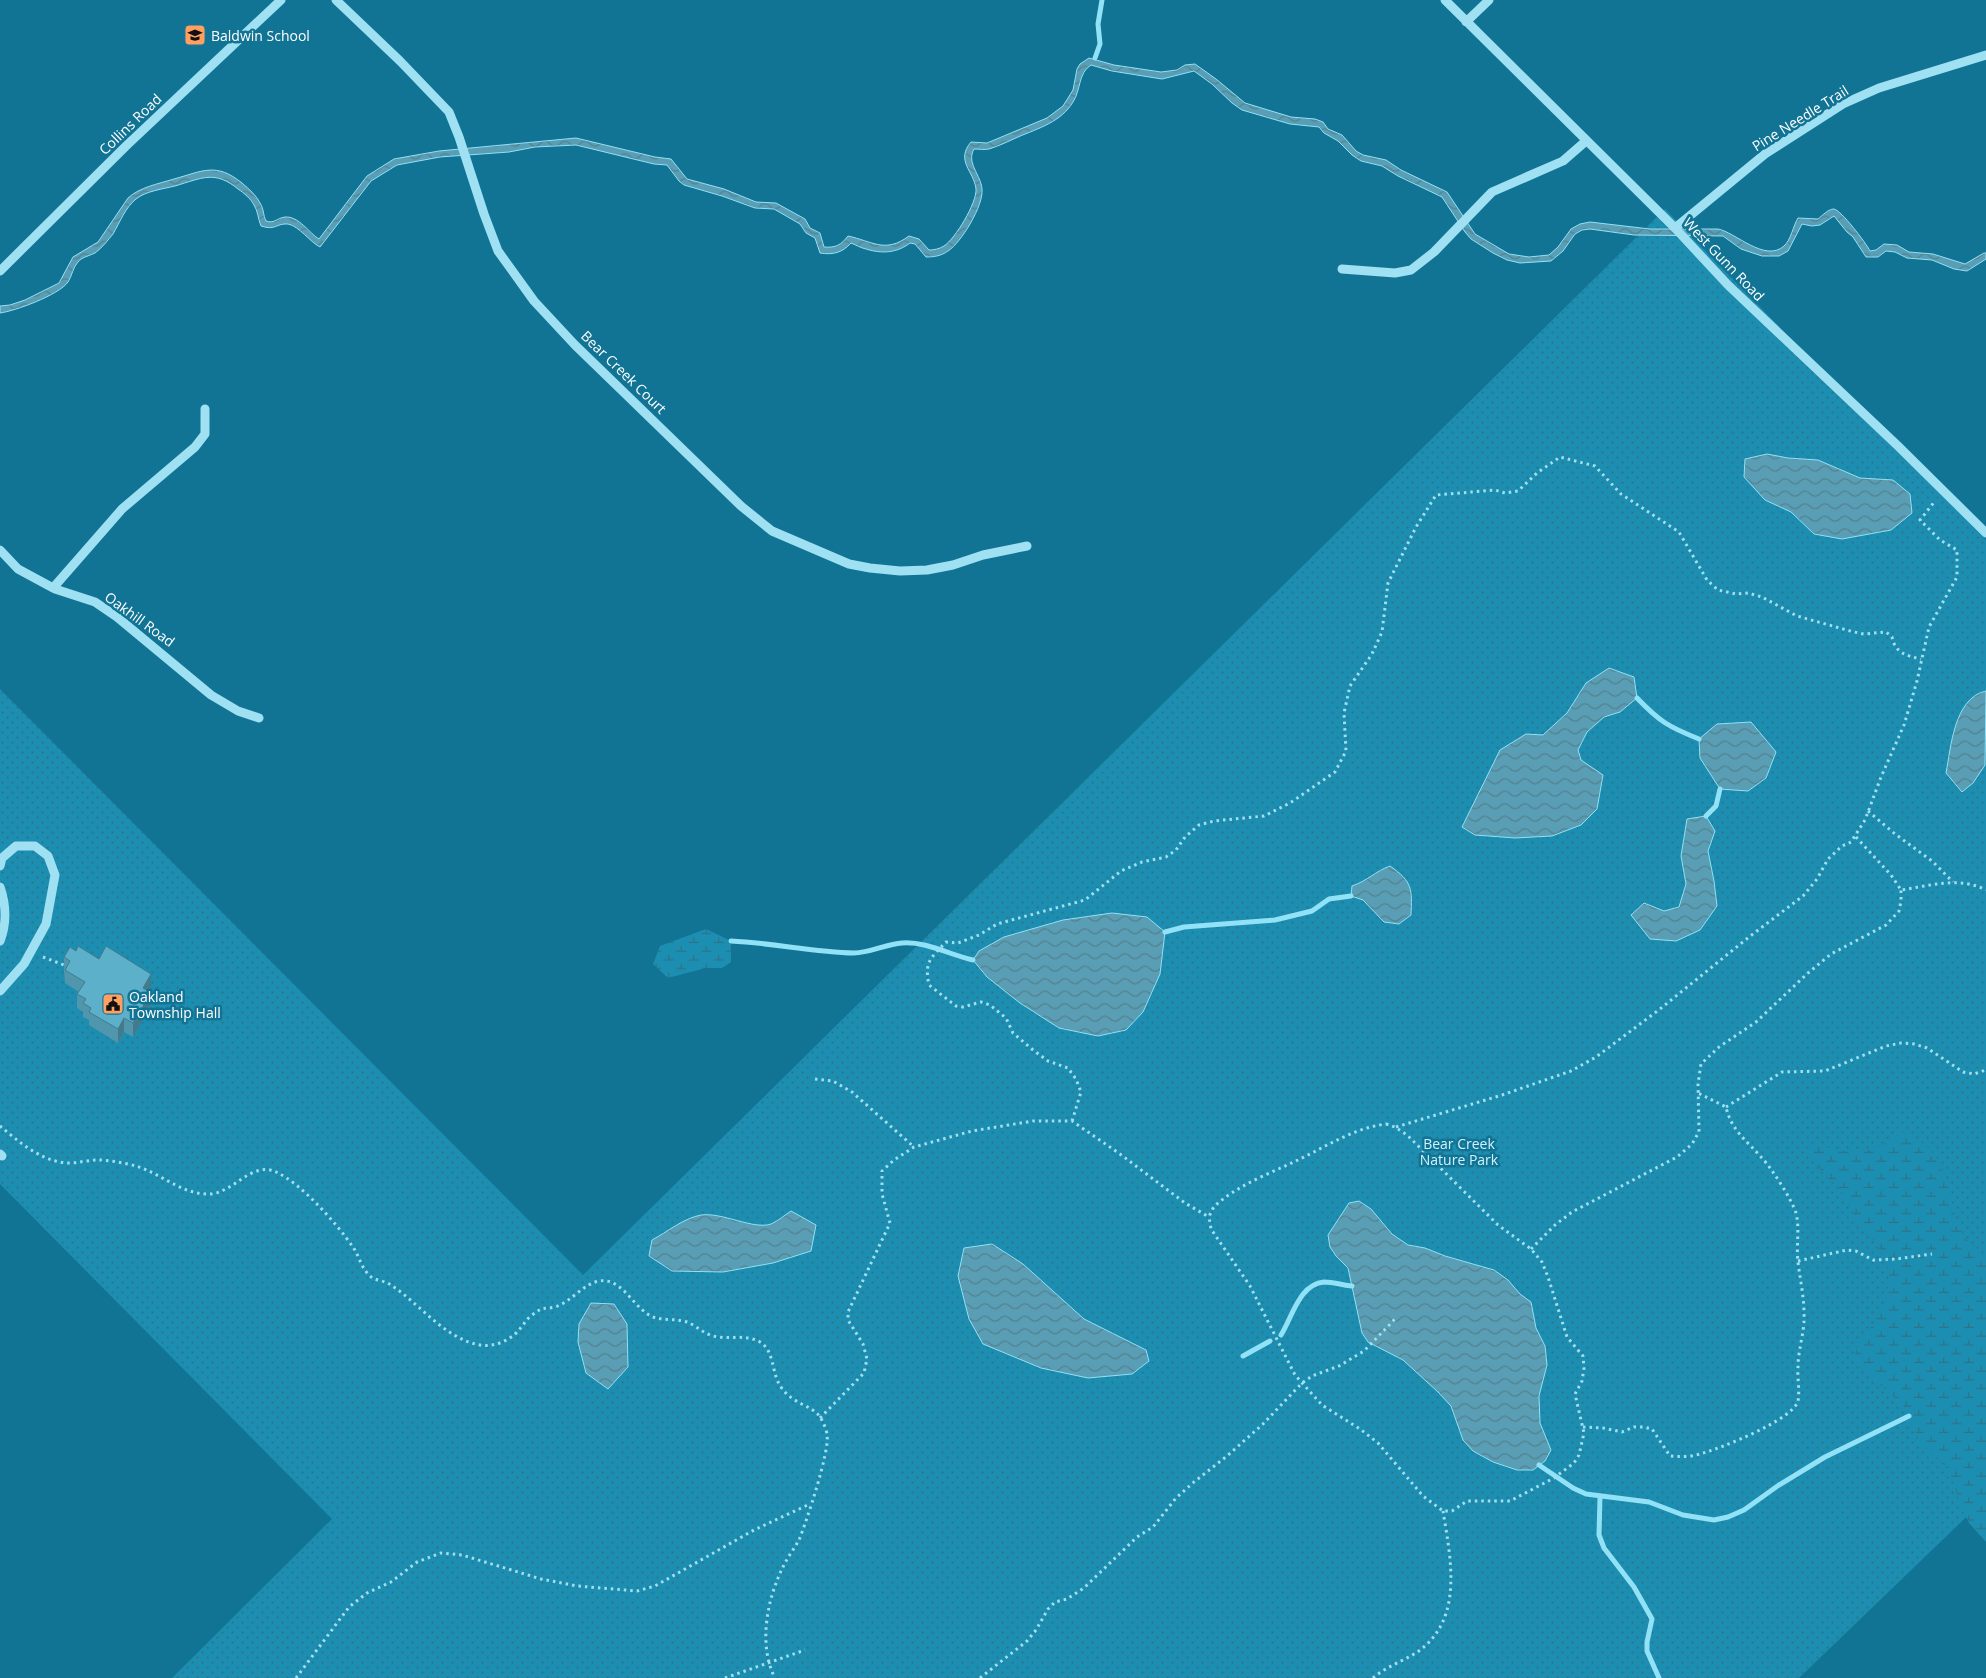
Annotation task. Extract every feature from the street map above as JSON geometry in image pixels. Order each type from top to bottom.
[{"type":"street","name":"Collins Road","points":[[0,271],[126,146],[281,0]]},
{"type":"street","name":"Bear Creek Court","points":[[336,0],[449,112],[498,251],[534,300],[575,344],[741,506],[772,531],[849,564],[900,571],[927,570],[953,565],[982,555],[1027,546]]},
{"type":"street","name":"West Gunn Road","points":[[1445,0],[1675,228],[1728,285],[1986,533]]},
{"type":"street","points":[[1466,22],[1489,0]]},
{"type":"street","name":"Pine Needle Trail","points":[[1675,228],[1765,154],[1843,104],[1879,88],[1986,55]]},
{"type":"street","points":[[1342,269],[1395,273],[1411,270],[1434,252],[1492,192],[1563,161],[1586,141]]},
{"type":"street","points":[[53,588],[122,509],[195,447],[205,434],[204,409]]},
{"type":"street","name":"Oakhill Road","points":[[0,550],[18,569],[53,588],[94,602],[102,607],[164,654],[212,694],[238,711],[259,718]]},
{"type":"street","points":[[0,866],[2,858],[16,846],[35,846],[48,856],[55,875],[46,924],[24,964],[0,991]]},
{"type":"street","points":[[0,887],[5,901],[0,941]]},
{"type":"path","points":[[1072,1121],[1081,1092],[1076,1078],[1068,1068],[1048,1061],[1033,1050],[1013,1033],[1006,1018],[990,1005],[981,1002],[963,1007],[956,1006],[945,998],[929,985],[926,970],[929,960],[946,942],[958,943],[979,935],[997,924],[1085,900],[1122,870],[1142,862],[1166,857],[1176,850],[1185,837],[1199,825],[1214,821],[1264,816],[1290,803],[1335,772],[1346,751],[1344,713],[1350,686],[1372,654],[1382,632],[1388,583],[1416,526],[1436,495],[1495,490],[1505,493],[1518,491],[1537,473],[1560,457],[1594,466],[1621,494],[1679,532],[1707,580],[1718,590],[1736,594],[1748,592],[1762,596],[1797,616],[1854,632],[1864,634],[1886,632],[1892,637],[1894,645],[1904,656],[1921,659]]},
{"type":"path","points":[[1395,1127],[1502,1095],[1571,1070],[1596,1057],[1689,987],[1749,937],[1803,896],[1817,878],[1828,859],[1842,846],[1851,842],[1856,837],[1904,725],[1929,627],[1957,577],[1957,550],[1940,540],[1920,520],[1944,491]]},
{"type":"path","points":[[1868,811],[1895,834],[1932,861],[1953,882]]},
{"type":"path","points":[[1531,1249],[1555,1225],[1572,1212],[1677,1157],[1692,1144],[1699,1132],[1698,1073],[1701,1064],[1707,1057],[1756,1022],[1831,954],[1886,925],[1899,911],[1901,901],[1900,890],[1891,875],[1856,837]]},
{"type":"path","points":[[1900,890],[1953,882],[1965,883],[1986,890]]},
{"type":"path","points":[[1726,1107],[1782,1072],[1825,1071],[1886,1046],[1901,1043],[1927,1048],[1963,1072],[1974,1074],[1986,1070]]},
{"type":"path","points":[[815,1079],[833,1081],[852,1092],[914,1147]]},
{"type":"path","points":[[1698,1093],[1726,1107]]},
{"type":"path","points":[[1583,1427],[1604,1428],[1622,1432],[1634,1427],[1652,1429],[1670,1456],[1683,1457],[1701,1454],[1772,1425],[1792,1409],[1798,1401],[1798,1365],[1804,1314],[1798,1261],[1796,1214],[1790,1199],[1762,1158],[1734,1128],[1728,1118],[1726,1107]]},
{"type":"path","points":[[820,1418],[864,1374],[868,1359],[863,1344],[848,1320],[848,1312],[890,1223],[882,1194],[882,1171],[894,1160],[914,1147],[981,1130],[1033,1121],[1072,1121],[1185,1203],[1209,1216]]},
{"type":"path","points":[[1386,1124],[1395,1127],[1408,1135],[1498,1225],[1531,1249],[1542,1262],[1567,1337],[1583,1356],[1582,1380],[1575,1394],[1583,1427],[1583,1442],[1574,1463],[1554,1478],[1510,1501],[1467,1501],[1452,1511],[1443,1511],[1423,1496],[1378,1443],[1322,1405],[1296,1375],[1279,1346],[1250,1286],[1212,1229],[1209,1216],[1215,1204],[1259,1178],[1324,1148],[1347,1134],[1372,1126],[1386,1124]]},
{"type":"path","points":[[0,1126],[38,1154],[59,1162],[83,1163],[97,1160],[135,1166],[182,1189],[208,1195],[227,1190],[256,1170],[273,1170],[292,1182],[338,1228],[355,1249],[363,1267],[371,1278],[387,1282],[462,1340],[481,1345],[495,1346],[516,1333],[527,1318],[543,1307],[555,1307],[592,1283],[603,1280],[616,1284],[642,1312],[654,1318],[687,1322],[711,1335],[749,1337],[763,1344],[771,1357],[775,1375],[781,1387],[792,1400],[814,1411],[820,1418],[828,1435],[823,1466],[798,1540],[783,1567],[769,1600],[767,1630],[768,1664],[775,1678]]},
{"type":"path","points":[[1798,1261],[1847,1250],[1856,1251],[1873,1260],[1932,1254]]},
{"type":"path","points":[[980,1678],[1027,1641],[1048,1609],[1055,1602],[1066,1599],[1084,1588],[1137,1537],[1152,1526],[1176,1498],[1228,1456],[1302,1384],[1312,1376],[1340,1366],[1364,1351],[1396,1318]]},
{"type":"path","points":[[296,1678],[349,1607],[367,1593],[391,1582],[417,1562],[441,1554],[462,1555],[541,1579],[576,1586],[637,1591],[655,1586],[754,1530],[810,1504]]},
{"type":"path","points":[[1373,1678],[1384,1668],[1424,1647],[1440,1630],[1448,1605],[1452,1582],[1443,1511]]},
{"type":"path","points":[[725,1678],[805,1650]]},
{"type":"green space","name":"Bear Creek Nature Park","points":[[1665,209],[1986,540],[1986,1498],[1799,1678],[172,1678],[332,1519],[0,1184],[0,689],[583,1275]]},
{"type":"green space","points":[[706,929],[731,941],[731,962],[722,968],[706,968],[668,978],[653,964],[660,946]]},
{"type":"green space","points":[[1902,1132],[1922,1143],[1935,1155],[1943,1170],[1956,1218],[1963,1233],[1974,1248],[1986,1257],[1986,1542],[1969,1523],[1962,1509],[1949,1471],[1920,1442],[1903,1405],[1857,1365],[1855,1355],[1858,1345],[1886,1301],[1889,1274],[1885,1257],[1853,1213],[1841,1190],[1815,1165],[1810,1155],[1812,1148],[1816,1147],[1858,1152],[1873,1149]]},
{"type":"water","points":[[1089,58],[1114,65],[1161,72],[1177,70],[1185,65],[1195,64],[1245,103],[1291,117],[1315,119],[1323,122],[1328,129],[1342,135],[1356,151],[1363,155],[1386,160],[1401,170],[1447,192],[1475,234],[1509,254],[1529,257],[1549,255],[1558,247],[1571,229],[1580,224],[1590,222],[1650,229],[1718,229],[1759,249],[1776,250],[1784,246],[1798,218],[1818,219],[1827,211],[1834,209],[1859,234],[1870,251],[1876,250],[1884,244],[1897,245],[1909,252],[1933,254],[1965,264],[1984,253],[1986,253],[1986,259],[1967,271],[1954,269],[1932,260],[1907,258],[1895,252],[1886,251],[1878,257],[1866,257],[1853,237],[1834,216],[1820,225],[1802,224],[1788,251],[1779,256],[1762,256],[1741,249],[1723,236],[1634,235],[1590,229],[1582,230],[1575,234],[1563,251],[1551,261],[1520,263],[1507,260],[1471,239],[1442,197],[1398,176],[1382,166],[1361,161],[1338,141],[1324,133],[1319,127],[1290,124],[1242,110],[1194,71],[1162,79],[1112,71],[1091,65],[1084,72],[1076,97],[1062,115],[1041,127],[993,148],[974,149],[972,154],[973,164],[982,189],[982,196],[976,214],[953,247],[937,256],[926,257],[915,244],[910,243],[895,251],[884,252],[864,249],[851,243],[837,252],[829,254],[820,253],[815,238],[806,233],[800,224],[774,209],[755,208],[684,185],[667,165],[654,164],[576,145],[535,147],[509,152],[440,157],[397,165],[371,181],[320,247],[292,225],[284,224],[270,228],[261,226],[256,210],[247,196],[222,179],[201,178],[150,192],[140,196],[132,203],[105,244],[95,253],[78,262],[68,282],[63,287],[36,302],[0,313],[0,306],[25,300],[59,283],[73,257],[98,242],[128,198],[144,188],[156,184],[201,171],[217,170],[224,172],[233,176],[254,195],[261,205],[266,221],[271,222],[290,217],[319,239],[367,176],[394,159],[439,151],[576,138],[655,157],[671,159],[687,179],[724,189],[756,202],[776,203],[805,219],[810,228],[820,233],[824,247],[838,245],[848,236],[885,245],[893,244],[909,236],[919,239],[929,250],[936,249],[944,246],[954,236],[973,203],[976,189],[975,183],[965,160],[967,149],[971,142],[987,143],[1047,118],[1063,106],[1073,90],[1077,69],[1080,64]]},
{"type":"water","points":[[1767,454],[1788,458],[1818,460],[1860,478],[1893,480],[1910,494],[1912,513],[1891,530],[1842,539],[1814,534],[1791,512],[1765,500],[1744,477],[1745,459]]},
{"type":"water","points":[[1609,668],[1634,677],[1637,698],[1620,712],[1604,717],[1587,732],[1578,750],[1581,760],[1603,775],[1597,809],[1581,825],[1552,836],[1515,838],[1475,835],[1462,827],[1500,750],[1526,734],[1543,735],[1567,713],[1586,683]]},
{"type":"water","points":[[1986,691],[1985,765],[1973,783],[1962,792],[1946,773],[1952,737],[1967,703],[1975,695]]},
{"type":"water","points":[[1751,722],[1776,752],[1766,778],[1748,791],[1720,789],[1700,758],[1699,739],[1717,724]]},
{"type":"water","points":[[1706,816],[1715,831],[1708,851],[1717,906],[1700,930],[1676,941],[1650,939],[1631,915],[1644,903],[1664,911],[1679,907],[1686,884],[1681,856],[1687,819]]},
{"type":"water","points":[[1390,866],[1403,877],[1411,892],[1411,915],[1399,924],[1384,922],[1363,900],[1351,896],[1352,886]]},
{"type":"water","points":[[1112,913],[1147,917],[1165,932],[1160,974],[1143,1012],[1126,1030],[1098,1036],[1059,1028],[1020,1003],[987,977],[973,960],[979,951],[1004,937],[1063,920]]},
{"type":"water","points":[[1359,1201],[1371,1209],[1392,1234],[1408,1245],[1425,1248],[1445,1256],[1494,1270],[1508,1280],[1520,1294],[1531,1302],[1536,1328],[1545,1346],[1547,1365],[1539,1396],[1540,1423],[1551,1450],[1545,1461],[1533,1470],[1517,1470],[1493,1462],[1473,1451],[1463,1440],[1451,1406],[1438,1392],[1403,1360],[1368,1342],[1362,1333],[1348,1268],[1330,1247],[1328,1235],[1349,1203]]},
{"type":"water","points":[[791,1211],[816,1225],[811,1251],[773,1263],[723,1272],[672,1271],[649,1256],[652,1240],[682,1222],[701,1215],[718,1216],[756,1225],[764,1225],[774,1223]]},
{"type":"water","points":[[992,1244],[1023,1264],[1084,1319],[1146,1350],[1149,1361],[1132,1374],[1088,1378],[1041,1368],[983,1344],[969,1319],[958,1276],[964,1248]]},
{"type":"water","points":[[591,1303],[614,1304],[627,1324],[628,1367],[608,1389],[586,1373],[578,1342],[579,1324]]},
{"type":"building","name":"Oakland Township Hall","points":[[78,946],[99,959],[106,946],[151,974],[143,988],[151,993],[133,1023],[124,1018],[118,1029],[89,1012],[91,1008],[83,1003],[86,999],[77,994],[85,982],[65,970],[70,961],[64,957],[70,947],[76,951]]},
{"type":"waterway","points":[[1095,58],[1100,44],[1098,24],[1102,0]]},
{"type":"waterway","points":[[1637,698],[1665,723],[1699,739]]},
{"type":"waterway","points":[[1706,816],[1716,806],[1720,789]]},
{"type":"waterway","points":[[1165,932],[1184,927],[1275,920],[1312,911],[1329,899],[1351,896]]},
{"type":"waterway","points":[[731,941],[854,953],[866,952],[896,944],[911,943],[929,946],[973,960]]},
{"type":"waterway","points":[[1281,1335],[1302,1295],[1315,1284],[1331,1282],[1352,1286]]},
{"type":"waterway","points":[[1243,1356],[1270,1341]]},
{"type":"waterway","points":[[1539,1465],[1573,1488],[1586,1494],[1649,1502],[1683,1515],[1714,1520],[1728,1517],[1744,1510],[1779,1485],[1825,1457],[1909,1416]]},
{"type":"waterway","points":[[1600,1497],[1599,1535],[1604,1548],[1634,1587],[1652,1619],[1647,1651],[1659,1678]]},
{"type":"place","name":"Baldwin School","points":[[195,35]]},
{"type":"place","name":"Oakland Township Hall","points":[[113,1004]]}]
